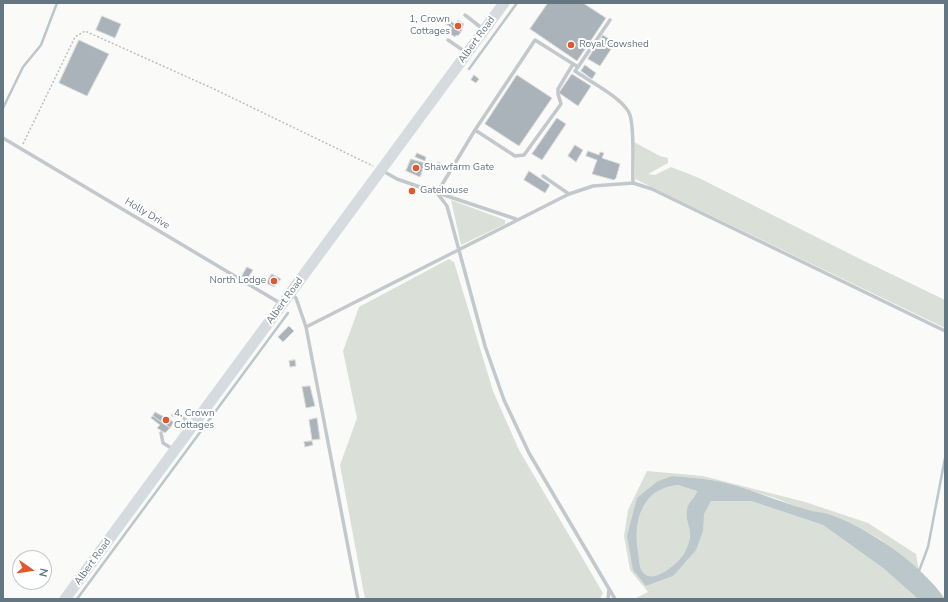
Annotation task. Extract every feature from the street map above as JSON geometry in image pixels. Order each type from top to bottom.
[{"type":"main road","name":"Albert Road","points":[[65,599],[504,3]]},
{"type":"lane","points":[[465,15],[484,30]]},
{"type":"lane","points":[[610,20],[575,71],[619,101],[630,114],[632,126],[633,183]]},
{"type":"lane","points":[[448,40],[467,53]]},
{"type":"lane","points":[[437,193],[475,130],[534,40],[578,67]]},
{"type":"lane","points":[[475,130],[516,156],[524,155],[561,104],[558,89],[572,64]]},
{"type":"lane","name":"Holly Drive","points":[[3,138],[282,305]]},
{"type":"lane","points":[[382,170],[397,179],[516,219]]},
{"type":"lane","points":[[543,176],[569,194]]},
{"type":"lane","points":[[306,327],[458,251],[516,219],[569,194],[593,186],[633,183],[652,190],[945,331]]},
{"type":"lane","points":[[437,193],[447,206],[458,251],[493,372],[514,424],[529,453],[615,599]]},
{"type":"lane","points":[[290,294],[296,298],[306,327],[358,599]]},
{"type":"lane","points":[[173,416],[181,416],[193,425]]},
{"type":"lane","points":[[161,433],[163,443],[174,450]]},
{"type":"lane","points":[[608,599],[609,589]]},
{"type":"path","points":[[21,148],[75,37],[85,31],[214,89],[382,170]]},
{"type":"shaded area","points":[[634,142],[660,156],[668,158],[668,163],[648,174],[655,175],[671,167],[699,178],[945,300],[945,328],[635,179]]},
{"type":"shaded area","points":[[451,200],[505,220],[505,224],[461,245]]},
{"type":"shaded area","points":[[449,259],[454,262],[493,391],[519,450],[603,593],[600,599],[365,599],[340,465],[357,418],[343,351],[359,307]]},
{"type":"shaded area","points":[[647,471],[703,476],[805,502],[868,523],[916,554],[919,571],[880,539],[856,526],[828,514],[808,511],[775,498],[713,480],[672,476],[658,481],[627,536],[646,586],[673,576],[703,531],[703,514],[711,501],[751,501],[823,525],[883,568],[918,599],[634,599],[648,592],[630,570],[624,536],[628,510]]},
{"type":"shaded area","points":[[672,476],[712,480],[736,486],[810,511],[828,514],[844,520],[877,538],[893,549],[923,573],[945,599],[918,599],[883,568],[823,525],[751,501],[711,501],[704,514],[703,531],[696,550],[673,576],[646,586],[633,570],[627,536],[637,498],[658,481]],"holes":[[[678,485],[697,491],[687,509],[690,535],[684,553],[675,564],[663,573],[656,576],[645,574],[641,569],[639,562],[637,528],[639,518],[648,499],[656,492],[666,487]]]},
{"type":"shaded area","points":[[678,485],[697,491],[687,509],[690,535],[687,548],[680,559],[663,573],[657,576],[645,574],[640,565],[637,540],[639,518],[648,499],[656,492],[666,487]]},
{"type":"building","name":"Royal Cowshed","points":[[548,3],[583,3],[606,18],[577,61],[530,29]]},
{"type":"building","points":[[102,16],[121,24],[115,38],[96,30]]},
{"type":"building","name":"1, Crown Cottages","points":[[446,18],[455,24],[458,20],[464,24],[461,32],[445,20]]},
{"type":"building","name":"1, Crown Cottages","points":[[445,20],[461,32],[458,36],[456,35],[455,37],[449,33],[452,28],[443,22]]},
{"type":"building","points":[[603,35],[615,43],[600,66],[588,59]]},
{"type":"building","points":[[79,40],[109,54],[87,96],[59,83]]},
{"type":"building","points":[[585,65],[596,73],[592,79],[581,71]]},
{"type":"building","points":[[572,74],[591,86],[578,106],[559,93]]},
{"type":"building","points":[[474,75],[479,79],[476,83],[471,80]]},
{"type":"building","points":[[517,75],[552,98],[519,146],[485,124]]},
{"type":"building","points":[[557,118],[566,124],[542,160],[532,154]]},
{"type":"building","points":[[575,145],[583,150],[576,162],[568,156]]},
{"type":"building","points":[[588,151],[599,155],[600,152],[604,153],[602,158],[620,164],[614,180],[592,174],[597,160],[586,156]]},
{"type":"building","points":[[417,153],[426,157],[425,161],[415,157]]},
{"type":"building","name":"Shawfarm Gate","points":[[411,159],[425,163],[420,177],[406,171]]},
{"type":"building","points":[[438,162],[444,165],[441,171],[435,168]]},
{"type":"building","points":[[529,171],[550,185],[545,193],[524,180]]},
{"type":"building","name":"Gatehouse","points":[[409,188],[416,190],[415,194],[408,192]]},
{"type":"building","points":[[247,267],[253,270],[247,279],[242,276]]},
{"type":"building","name":"North Lodge","points":[[272,274],[281,279],[274,287],[266,283]]},
{"type":"building","points":[[289,326],[294,331],[283,342],[278,337]]},
{"type":"building","points":[[295,360],[296,366],[290,367],[289,361]]},
{"type":"building","points":[[310,386],[315,406],[306,408],[302,387]]},
{"type":"building","name":"4, Crown Cottages","points":[[155,412],[174,422],[170,428],[153,416]]},
{"type":"building","points":[[153,416],[170,428],[165,433],[157,428],[160,425],[151,418]]},
{"type":"building","points":[[317,418],[320,439],[312,440],[309,420]]},
{"type":"building","points":[[312,441],[313,445],[305,447],[304,442]]},
{"type":"waterway","points":[[3,108],[23,67],[41,45],[57,3]]},
{"type":"waterway","points":[[469,69],[517,3]]},
{"type":"waterway","points":[[77,599],[288,313]]},
{"type":"waterway","points":[[919,571],[928,547],[945,458]]},
{"type":"place","name":"1, Crown Cottages","points":[[458,26]]},
{"type":"place","name":"Royal Cowshed","points":[[571,45]]},
{"type":"place","name":"Shawfarm Gate","points":[[416,168]]},
{"type":"place","name":"Gatehouse","points":[[412,191]]},
{"type":"place","name":"North Lodge","points":[[274,281]]},
{"type":"place","name":"4, Crown Cottages","points":[[166,420]]}]
